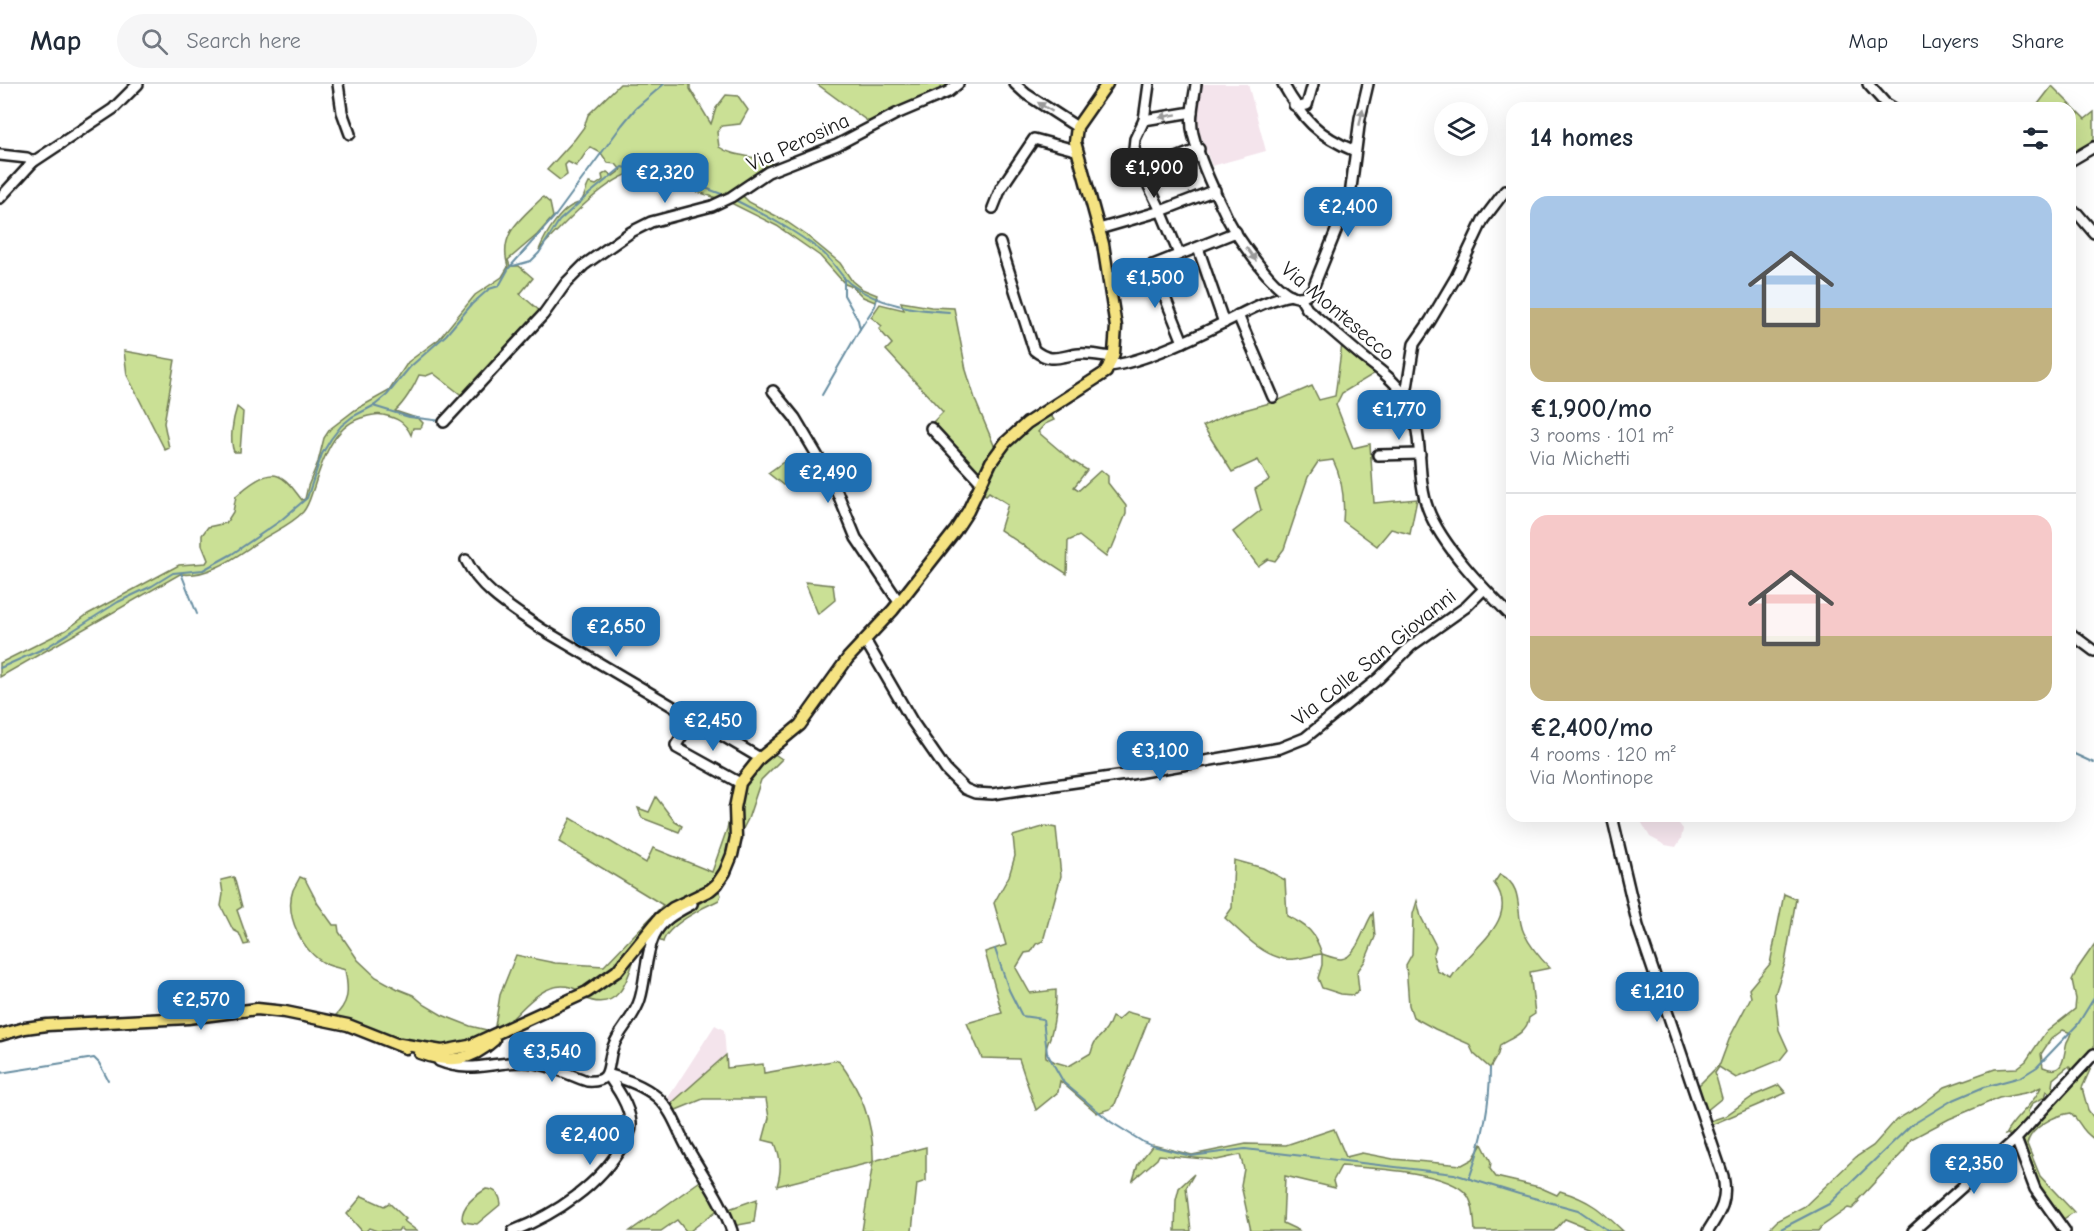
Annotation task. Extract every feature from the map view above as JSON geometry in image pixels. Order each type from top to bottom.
[{"type":"main road","points":[[439,1055],[474,1044],[597,987],[617,971],[660,918],[674,908],[710,890],[723,877],[736,837],[735,808],[740,783],[760,758],[800,725],[848,658],[899,602],[955,531],[968,511],[991,462],[1005,443],[1027,423],[1101,376],[1111,362],[1116,327],[1108,278],[1099,229],[1076,150],[1077,127],[1107,84]]},
{"type":"main road","points":[[0,1035],[46,1025],[188,1018],[257,1009],[285,1012],[348,1025],[462,1063]]},
{"type":"main road","points":[[462,1063],[487,1046],[501,1032]]},
{"type":"main road","points":[[462,1063],[461,1054],[474,1044]]},
{"type":"street","points":[[0,198],[33,162],[106,115],[121,103],[138,84]]},
{"type":"street","points":[[338,84],[342,112],[350,134]]},
{"type":"street","name":"Via Perosina","points":[[444,422],[543,315],[566,282],[584,265],[631,232],[651,222],[712,206],[731,197],[768,172],[837,145],[896,114],[948,92],[958,84]]},
{"type":"street","points":[[1015,84],[1026,94],[1077,127]]},
{"type":"street","points":[[1149,84],[1144,120],[1135,139],[1134,148],[1142,172],[1179,254]]},
{"type":"street","name":"Via Montesecco","points":[[1196,84],[1192,133],[1215,190],[1236,232],[1264,272],[1296,296],[1307,309],[1403,393],[1415,421],[1422,485],[1428,509],[1438,529],[1484,589],[1506,611]]},
{"type":"street","points":[[1283,84],[1303,117],[1335,143],[1355,151]]},
{"type":"street","points":[[1303,117],[1313,84]]},
{"type":"street","points":[[1000,243],[1034,350],[1043,358],[1051,359],[1080,354],[1121,365],[1183,342],[1280,297],[1308,294],[1313,288],[1350,196],[1355,151],[1368,84]]},
{"type":"street","points":[[1868,84],[1883,102]]},
{"type":"street","points":[[1294,105],[1299,107],[1307,105]]},
{"type":"street","points":[[1144,120],[1192,112]]},
{"type":"street","points":[[993,208],[1001,188],[1034,139],[1076,150]]},
{"type":"street","points":[[2076,157],[2094,147]]},
{"type":"street","points":[[1142,172],[1199,149]]},
{"type":"street","points":[[0,155],[27,158],[33,162]]},
{"type":"street","points":[[1099,229],[1161,211],[1215,190]]},
{"type":"street","points":[[1403,393],[1407,388],[1414,344],[1456,277],[1483,220],[1505,191]]},
{"type":"street","points":[[2076,213],[2094,233]]},
{"type":"street","points":[[1108,278],[1152,265],[1236,232]]},
{"type":"street","points":[[1198,248],[1224,322]]},
{"type":"street","points":[[1152,265],[1183,342]]},
{"type":"street","points":[[1238,315],[1273,398]]},
{"type":"street","points":[[773,391],[795,418],[833,482],[856,538],[899,602]]},
{"type":"street","points":[[931,428],[981,482]]},
{"type":"street","points":[[1378,455],[1420,454]]},
{"type":"street","points":[[466,560],[477,579],[507,605],[570,647],[760,758]]},
{"type":"street","name":"Via Colle San Giovanni","points":[[865,640],[906,711],[946,770],[965,789],[975,793],[992,794],[1125,775],[1294,744],[1379,678],[1411,646],[1466,607],[1484,589]]},
{"type":"street","points":[[2076,638],[2094,651]]},
{"type":"street","points":[[693,719],[676,745],[677,748],[740,783]]},
{"type":"street","points":[[1613,822],[1638,926],[1723,1176],[1725,1188],[1723,1206],[1708,1231]]},
{"type":"street","points":[[462,1063],[478,1067],[531,1063],[587,1081],[596,1082],[603,1079],[607,1074],[612,1049],[640,1000],[654,936],[665,921],[704,898],[710,890]]},
{"type":"street","points":[[478,1067],[474,1061],[487,1046]]},
{"type":"street","points":[[1913,1231],[2016,1139],[2094,1054]]},
{"type":"street","points":[[513,1231],[557,1209],[592,1183],[616,1157],[629,1134],[631,1122],[627,1106],[607,1074]]},
{"type":"street","points":[[607,1074],[645,1088],[662,1101],[723,1209],[732,1231]]},
{"type":"street","points":[[2016,1139],[2035,1189],[2065,1231]]},
{"type":"shaded area","points":[[1201,84],[1248,84],[1266,151],[1212,166],[1198,129]]},
{"type":"shaded area","points":[[1641,822],[1678,822],[1683,829],[1676,847],[1665,845],[1650,837]]},
{"type":"shaded area","points":[[715,1025],[724,1030],[726,1055],[672,1103],[668,1098]]},
{"type":"green space","points":[[620,84],[690,84],[690,89],[711,124],[716,108],[726,95],[738,96],[748,110],[740,124],[722,126],[717,132],[719,147],[735,154],[768,161],[782,171],[763,179],[741,194],[749,202],[784,220],[806,235],[840,263],[852,281],[862,289],[877,295],[875,302],[863,297],[853,287],[845,284],[820,256],[777,226],[729,202],[636,172],[611,183],[598,193],[539,250],[550,229],[561,215],[573,205],[580,203],[589,183],[596,185],[603,180],[602,175],[607,172],[613,176],[621,170],[616,164],[608,163],[601,153],[590,147],[576,166],[568,162],[565,165],[567,175],[560,180],[547,170],[584,127],[588,115]]},
{"type":"green space","points":[[817,84],[953,84],[877,128]]},
{"type":"green space","points":[[2052,86],[2068,102],[2040,102]]},
{"type":"green space","points":[[2076,110],[2085,119],[2094,112],[2094,143],[2076,154]]},
{"type":"green space","points":[[543,197],[550,203],[553,217],[537,235],[508,260],[510,266],[519,266],[533,278],[520,294],[541,312],[464,397],[433,373],[426,376],[419,375],[402,404],[395,411],[419,419],[423,423],[421,428],[413,428],[411,435],[400,421],[380,414],[351,422],[330,446],[307,506],[293,521],[211,570],[180,574],[0,677],[0,663],[66,630],[88,614],[179,565],[206,563],[208,560],[202,545],[202,535],[208,527],[226,523],[233,512],[236,496],[255,481],[267,476],[278,476],[288,483],[302,500],[305,499],[324,438],[330,429],[355,410],[389,391],[408,362],[439,339],[475,295],[502,277],[508,267],[506,245],[509,236],[520,220]]},
{"type":"green space","points":[[901,302],[954,308],[966,370],[976,402],[996,450],[981,479],[930,425],[943,412],[886,350],[892,344],[879,329],[882,326],[871,317],[880,304],[904,310]]},
{"type":"green space","points":[[1342,344],[1377,372],[1342,393],[1336,405],[1353,448],[1370,444],[1374,503],[1417,499],[1410,534],[1391,529],[1377,546],[1343,521],[1343,490],[1336,467],[1333,460],[1318,462],[1308,477],[1284,549],[1275,561],[1268,559],[1258,566],[1233,532],[1261,510],[1255,489],[1269,480],[1258,460],[1232,472],[1203,426],[1226,415],[1277,401],[1312,386],[1319,400],[1335,396]]},
{"type":"green space","points":[[124,351],[175,360],[164,423],[169,448],[165,450],[127,375]]},
{"type":"green space","points":[[237,407],[243,412],[240,452],[234,452],[232,436]]},
{"type":"green space","points":[[1050,414],[1054,420],[1045,424],[1038,432],[1072,461],[1087,470],[1074,487],[1079,490],[1101,470],[1108,476],[1108,483],[1126,506],[1126,514],[1106,557],[1079,536],[1068,541],[1067,574],[1000,530],[1008,504],[989,492],[986,495],[982,493],[994,468],[1009,447],[1027,429]]},
{"type":"green space","points":[[789,458],[799,473],[783,485],[768,473]]},
{"type":"green space","points":[[805,582],[833,585],[835,600],[818,614]]},
{"type":"green space","points":[[773,753],[782,759],[761,780],[748,819],[718,877],[615,967],[579,991],[558,986],[547,990],[537,995],[504,1028],[495,1026],[500,995],[516,955],[555,963],[604,966],[663,905],[559,842],[571,818],[646,863],[653,848],[712,872],[727,829],[736,788]]},
{"type":"green space","points":[[656,797],[675,822],[682,826],[679,832],[642,818],[638,808],[649,812]]},
{"type":"green space","points":[[1046,826],[1056,828],[1061,876],[1043,941],[1036,944],[1031,952],[1025,953],[1016,968],[1030,993],[1056,990],[1054,1018],[1046,1048],[1046,1057],[1069,1066],[1091,1053],[1095,1042],[1106,1030],[1112,1017],[1118,1020],[1127,1012],[1149,1018],[1115,1104],[1110,1109],[1097,1113],[1060,1081],[1058,1092],[1036,1110],[1019,1059],[982,1058],[967,1023],[1002,1013],[985,952],[1006,945],[994,903],[1009,876],[1015,856],[1013,836]]},
{"type":"green space","points":[[1234,860],[1263,868],[1285,880],[1287,916],[1310,930],[1322,954],[1293,959],[1275,956],[1252,942],[1225,918],[1232,908]]},
{"type":"green space","points":[[1500,874],[1513,886],[1526,938],[1550,968],[1530,972],[1535,1014],[1529,1018],[1522,1031],[1500,1045],[1490,1068],[1474,1054],[1469,1044],[1413,1017],[1409,1005],[1406,965],[1412,954],[1413,914],[1417,901],[1421,917],[1436,946],[1433,956],[1437,971],[1451,978],[1498,922],[1502,910],[1501,897],[1494,883]]},
{"type":"green space","points":[[234,877],[242,907],[237,910],[249,944],[244,945],[239,933],[233,930],[221,906],[223,894],[221,880]]},
{"type":"green space","points":[[300,877],[305,879],[318,904],[333,925],[338,925],[339,932],[358,960],[376,977],[413,995],[442,1015],[470,1026],[495,1032],[460,1044],[428,1046],[379,1035],[332,1019],[342,1008],[347,996],[345,970],[328,965],[310,951],[293,922],[291,900]]},
{"type":"green space","points":[[718,888],[721,895],[719,900],[678,924],[663,942],[656,939],[670,922],[702,902]]},
{"type":"green space","points":[[1784,894],[1796,899],[1785,963],[1775,994],[1779,1030],[1788,1050],[1780,1060],[1736,1078],[1719,1067],[1715,1073],[1722,1098],[1706,1111],[1698,1086],[1720,1064],[1730,1037],[1751,997],[1749,989],[1770,964]]},
{"type":"green space","points":[[1373,913],[1375,937],[1365,961],[1357,972],[1359,990],[1353,995],[1322,988],[1318,978],[1322,965],[1322,954],[1339,959],[1347,957],[1356,947]]},
{"type":"green space","points":[[2094,945],[2094,1048],[2073,1073],[2069,1066],[2053,1079],[2052,1086],[2057,1090],[2053,1095],[2047,1091],[2045,1097],[2033,1103],[2028,1111],[2030,1119],[2011,1138],[2008,1134],[2005,1135],[2041,1087],[2030,1092],[1999,1098],[1949,1119],[1911,1139],[1904,1151],[1852,1209],[1848,1208],[1818,1231],[1767,1231],[1778,1220],[1805,1206],[1856,1157],[1873,1146],[1896,1120],[1945,1087],[1995,1069],[2017,1068],[2026,1061],[2045,1033],[2075,1009],[2076,999],[2072,980]],"holes":[[[2063,1030],[2071,1033],[2060,1067],[2056,1069],[2043,1067],[2041,1054],[2051,1039]]]},
{"type":"green space","points":[[635,955],[625,984],[613,998],[596,1002],[584,998]]},
{"type":"green space","points":[[726,1055],[727,1068],[763,1064],[764,1073],[838,1060],[853,1083],[864,1108],[871,1134],[873,1161],[926,1147],[926,1181],[917,1184],[912,1231],[862,1231],[873,1162],[777,1186],[780,1159],[777,1148],[775,1143],[763,1140],[769,1118],[766,1099],[703,1099],[676,1110],[672,1103]]},
{"type":"green space","points":[[2094,1061],[2082,1088],[2088,1110],[2094,1118],[2094,1139],[2071,1113],[2058,1116],[2038,1127],[2027,1144],[2040,1176],[2074,1212],[2062,1220],[2045,1193],[2038,1187],[2021,1141]]},
{"type":"green space","points":[[1779,1085],[1786,1093],[1711,1125],[1710,1121],[1725,1116],[1755,1095]]},
{"type":"green space","points":[[1334,1129],[1346,1157],[1362,1153],[1393,1159],[1462,1165],[1473,1159],[1482,1144],[1491,1162],[1490,1169],[1496,1177],[1539,1187],[1557,1195],[1560,1191],[1579,1198],[1601,1211],[1623,1231],[1595,1231],[1565,1219],[1554,1231],[1475,1231],[1471,1203],[1467,1195],[1458,1187],[1408,1172],[1341,1166],[1333,1181],[1335,1188],[1285,1176],[1283,1223],[1300,1231],[1251,1231],[1241,1185],[1244,1169],[1240,1155],[1217,1160],[1159,1155],[1133,1180],[1138,1164],[1153,1145],[1192,1155],[1246,1144],[1286,1145]]},
{"type":"green space","points":[[1194,1174],[1186,1188],[1191,1231],[1175,1231],[1176,1200],[1179,1188]]},
{"type":"green space","points":[[703,1179],[720,1208],[690,1231],[686,1231],[677,1220],[661,1231],[630,1231]]},
{"type":"green space","points":[[486,1189],[497,1193],[501,1204],[477,1224],[464,1222],[462,1219],[464,1209]]},
{"type":"green space","points":[[362,1196],[384,1206],[389,1203],[406,1219],[404,1221],[417,1231],[403,1231],[400,1228],[398,1231],[377,1231],[369,1228],[362,1231],[347,1214]]},
{"type":"green space","points":[[757,1199],[754,1222],[733,1226],[726,1210]]},
{"type":"waterway","points":[[0,668],[47,647],[118,602],[173,573],[203,570],[232,554],[280,521],[307,498],[322,454],[341,426],[387,395],[410,367],[446,335],[472,304],[489,289],[499,286],[509,268],[556,215],[622,125],[636,108],[664,84]]},
{"type":"waterway","points":[[513,266],[531,261],[539,253],[559,221],[622,167],[678,178],[727,196]]},
{"type":"waterway","points":[[735,200],[811,243],[826,255],[848,282],[863,292],[898,305],[949,312]]},
{"type":"waterway","points":[[822,395],[860,329],[858,320],[844,295],[844,277]]},
{"type":"waterway","points":[[860,329],[875,306],[877,298]]},
{"type":"waterway","points":[[373,406],[409,417],[442,421]]},
{"type":"waterway","points":[[181,573],[197,614]]},
{"type":"waterway","points":[[2076,755],[2094,763]]},
{"type":"waterway","points":[[995,949],[1009,990],[1022,1016],[1043,1019],[1047,1053],[1064,1083],[1111,1122],[1143,1142],[1191,1156],[1245,1149],[1454,1174],[1578,1210],[1609,1231]]},
{"type":"waterway","points":[[1777,1231],[1829,1204],[1910,1126],[1951,1101],[1984,1087],[2021,1077],[2037,1067],[2078,1024],[2094,998]]},
{"type":"waterway","points":[[0,1073],[94,1058],[108,1080]]},
{"type":"waterway","points":[[1469,1179],[1484,1125],[1489,1097],[1490,1068]]}]
